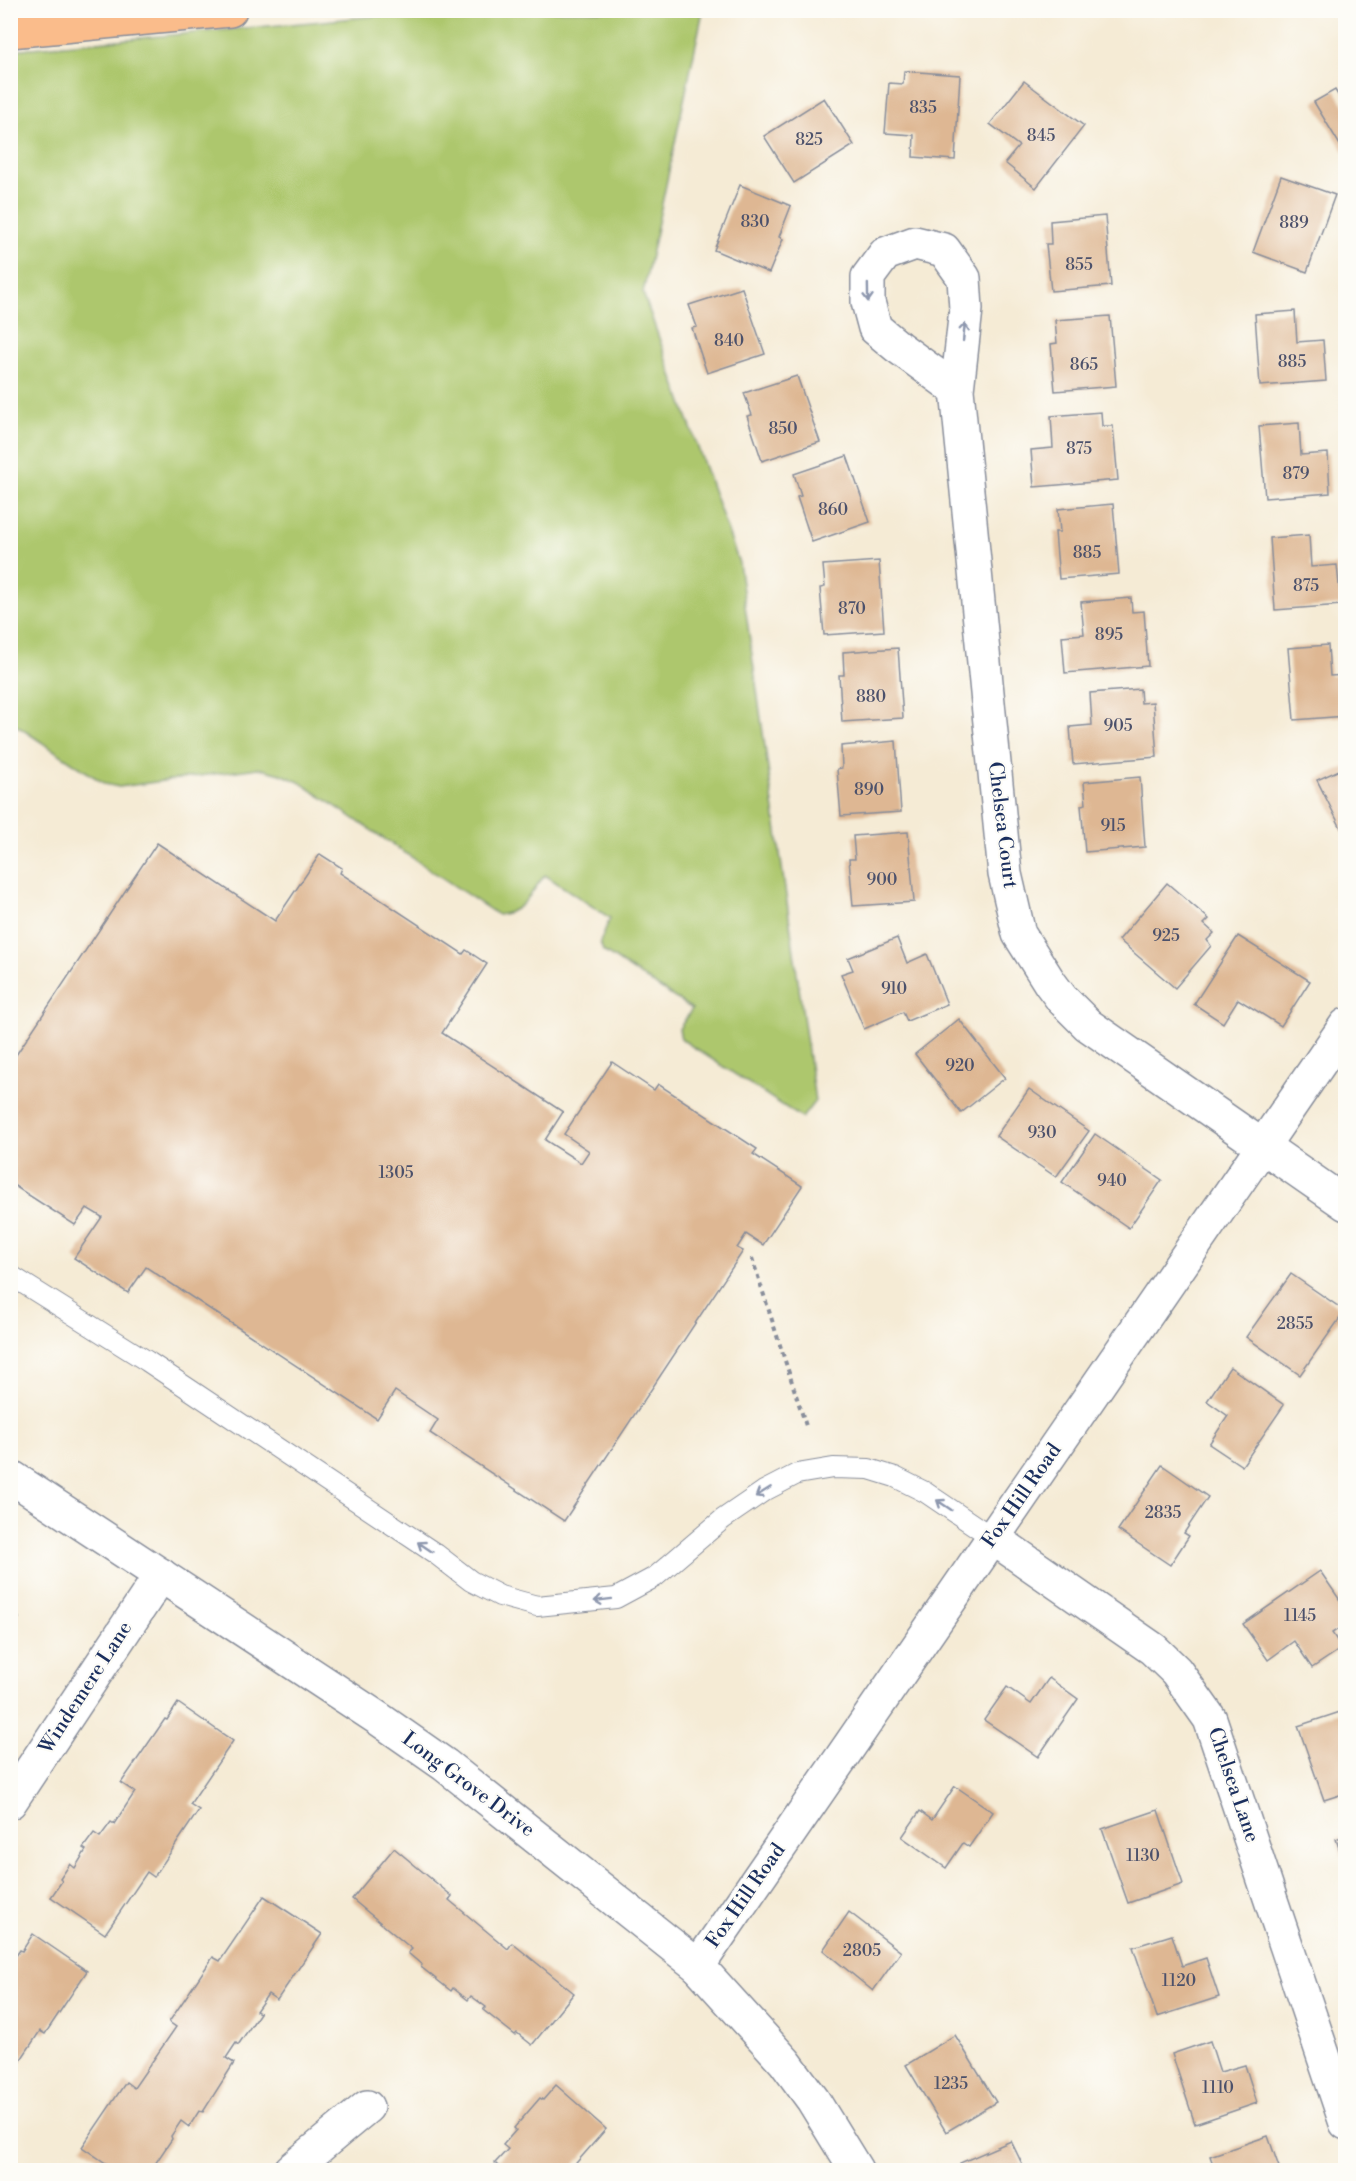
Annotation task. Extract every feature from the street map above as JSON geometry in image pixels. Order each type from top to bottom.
[{"type":"main road","points":[[10,31],[230,10]]},
{"type":"street","name":"Chelsea Court","points":[[957,390],[1002,849],[1019,934],[1062,999],[1088,1025],[1262,1146]]},
{"type":"street","name":"Fox Hill Road","points":[[698,1966],[1346,1025]]},
{"type":"street","points":[[1262,1146],[1346,1204]]},
{"type":"street","name":"Long Grove Drive","points":[[10,1476],[445,1766],[698,1966],[785,2062],[813,2100],[856,2170]]},
{"type":"street","name":"Chelsea Lane","points":[[993,1538],[1152,1650],[1176,1671],[1210,1719],[1346,2123]]},
{"type":"street","name":"Windemere Lane","points":[[10,1802],[161,1575]]},
{"type":"street","points":[[291,2170],[367,2107]]},
{"type":"lane","points":[[10,1275],[197,1394],[436,1554],[471,1581],[500,1596],[537,1606],[616,1598],[656,1577],[723,1519],[764,1491],[797,1474],[833,1468],[869,1469],[895,1477],[925,1492],[993,1538]]},
{"type":"path","points":[[752,1258],[807,1430]]},
{"type":"green space","points":[[430,11],[703,11],[643,293],[739,563],[815,1101],[802,1118],[681,1039],[679,1029],[692,1009],[603,951],[600,942],[610,918],[545,875],[521,906],[498,915],[299,782],[281,774],[258,768],[119,787],[105,784],[11,722],[11,50]]},
{"type":"building","points":[[904,71],[960,75],[955,160],[913,157],[914,135],[885,133],[889,83],[903,84]]},
{"type":"building","points":[[1024,81],[1084,126],[1036,188],[1005,163],[1019,146],[990,124]]},
{"type":"building","points":[[1335,90],[1346,108],[1346,155],[1314,102]]},
{"type":"building","points":[[824,98],[854,145],[794,183],[764,136]]},
{"type":"building","points":[[1281,176],[1335,195],[1307,272],[1253,252]]},
{"type":"building","points":[[740,185],[791,206],[779,237],[783,239],[769,273],[714,250]]},
{"type":"building","points":[[1105,216],[1111,286],[1051,291],[1046,244],[1051,244],[1050,221]]},
{"type":"building","points":[[742,288],[765,354],[707,373],[692,328],[697,327],[689,305]]},
{"type":"building","points":[[1295,311],[1297,342],[1323,340],[1326,381],[1260,386],[1255,314]]},
{"type":"building","points":[[1110,316],[1116,386],[1055,391],[1051,344],[1057,343],[1055,320]]},
{"type":"building","points":[[797,376],[820,442],[762,461],[747,416],[752,415],[744,393]]},
{"type":"building","points":[[1101,412],[1102,426],[1113,426],[1118,480],[1034,487],[1031,450],[1053,448],[1051,416]]},
{"type":"building","points":[[1299,423],[1301,455],[1328,453],[1330,493],[1265,498],[1259,426]]},
{"type":"building","points":[[847,456],[870,522],[812,542],[797,497],[801,496],[794,474]]},
{"type":"building","points":[[1113,504],[1119,574],[1059,579],[1055,532],[1060,532],[1058,509]]},
{"type":"building","points":[[1309,535],[1311,567],[1337,565],[1341,605],[1275,610],[1270,538]]},
{"type":"building","points":[[879,561],[884,631],[824,635],[820,588],[825,587],[823,565]]},
{"type":"building","points":[[1131,598],[1132,612],[1144,611],[1148,666],[1065,673],[1062,636],[1084,634],[1081,602]]},
{"type":"building","points":[[1328,645],[1330,676],[1346,675],[1346,716],[1294,720],[1288,648]]},
{"type":"building","points":[[898,648],[903,718],[842,722],[839,675],[844,675],[843,652]]},
{"type":"building","points":[[1140,689],[1141,703],[1153,702],[1157,757],[1073,764],[1070,727],[1092,725],[1090,693]]},
{"type":"building","points":[[896,741],[901,812],[841,816],[837,769],[842,768],[841,746]]},
{"type":"building","points":[[1346,767],[1346,838],[1317,780]]},
{"type":"building","points":[[1140,777],[1145,847],[1085,852],[1081,805],[1086,804],[1084,782]]},
{"type":"building","points":[[908,832],[914,902],[853,906],[849,859],[855,859],[853,836]]},
{"type":"building","points":[[157,843],[275,921],[320,854],[342,868],[340,873],[463,954],[466,950],[487,964],[442,1033],[563,1112],[545,1140],[581,1163],[589,1151],[564,1134],[612,1062],[654,1090],[658,1084],[757,1149],[753,1154],[802,1186],[763,1245],[746,1234],[737,1248],[743,1251],[564,1521],[430,1433],[438,1420],[395,1391],[377,1419],[146,1267],[128,1293],[74,1258],[102,1217],[87,1208],[75,1225],[10,1183],[10,1064]]},
{"type":"building","points":[[1167,883],[1209,919],[1204,924],[1214,933],[1207,940],[1211,946],[1175,988],[1119,940]]},
{"type":"building","points":[[1238,936],[1310,981],[1281,1026],[1238,999],[1223,1023],[1194,1004]]},
{"type":"building","points":[[897,938],[907,963],[927,954],[947,1004],[907,1021],[903,1012],[864,1029],[841,974],[853,970],[848,958]]},
{"type":"building","points":[[959,1019],[1005,1078],[961,1113],[915,1054]]},
{"type":"building","points":[[1029,1089],[1089,1131],[1056,1177],[996,1136]]},
{"type":"building","points":[[1095,1134],[1162,1180],[1129,1228],[1062,1182]]},
{"type":"building","points":[[1291,1274],[1345,1311],[1300,1375],[1246,1337]]},
{"type":"building","points":[[1230,1367],[1284,1405],[1242,1466],[1209,1444],[1228,1416],[1207,1401]]},
{"type":"building","points":[[1162,1465],[1208,1497],[1184,1533],[1189,1536],[1170,1565],[1118,1530]]},
{"type":"building","points":[[1320,1571],[1346,1609],[1346,1624],[1332,1633],[1342,1648],[1312,1668],[1294,1641],[1268,1660],[1243,1624]]},
{"type":"building","points":[[10,1604],[18,1609],[14,1615],[19,1618],[10,1630]]},
{"type":"building","points":[[1049,1678],[1078,1699],[1038,1757],[984,1720],[1007,1687],[1031,1704]]},
{"type":"building","points":[[178,1703],[233,1741],[190,1804],[199,1810],[154,1877],[147,1872],[105,1934],[51,1897],[70,1864],[75,1868],[86,1850],[83,1848],[94,1833],[100,1837],[111,1822],[114,1824],[135,1792],[121,1783]]},
{"type":"building","points":[[1346,1710],[1346,1793],[1324,1800],[1298,1726]]},
{"type":"building","points":[[955,1786],[993,1812],[969,1847],[963,1843],[946,1868],[902,1837],[920,1811],[932,1820]]},
{"type":"building","points":[[1158,1810],[1183,1884],[1128,1903],[1102,1829]]},
{"type":"building","points":[[1346,1835],[1346,1866],[1345,1866],[1336,1839]]},
{"type":"building","points":[[394,1848],[452,1896],[449,1900],[508,1949],[512,1943],[574,1993],[532,2045],[483,2010],[486,2007],[471,1996],[468,2000],[453,1988],[451,1991],[421,1967],[422,1965],[408,1953],[412,1949],[352,1899]]},
{"type":"building","points":[[264,1896],[322,1934],[277,2000],[268,1994],[256,2011],[260,2013],[226,2058],[234,2063],[203,2112],[199,2111],[189,2127],[181,2121],[151,2170],[148,2168],[146,2170],[116,2170],[82,2147],[126,2082],[134,2088],[176,2027],[169,2022],[213,1957],[220,1961]]},
{"type":"building","points":[[849,1912],[901,1952],[873,1991],[823,1950]]},
{"type":"building","points":[[33,1934],[87,1971],[45,2034],[40,2031],[10,2076],[10,1964]]},
{"type":"building","points":[[1172,1935],[1182,1966],[1206,1958],[1219,1997],[1157,2017],[1133,1947]]},
{"type":"building","points":[[955,2035],[996,2102],[946,2132],[906,2065]]},
{"type":"building","points":[[1210,2041],[1220,2072],[1245,2065],[1257,2103],[1195,2124],[1172,2054]]},
{"type":"building","points":[[556,2085],[606,2129],[570,2170],[496,2170],[499,2167],[495,2163],[508,2149],[503,2145],[516,2130],[514,2128],[540,2098],[543,2100]]},
{"type":"building","points":[[1268,2136],[1280,2170],[1215,2170],[1210,2156]]},
{"type":"building","points":[[1011,2141],[1025,2170],[964,2170],[960,2163]]}]
